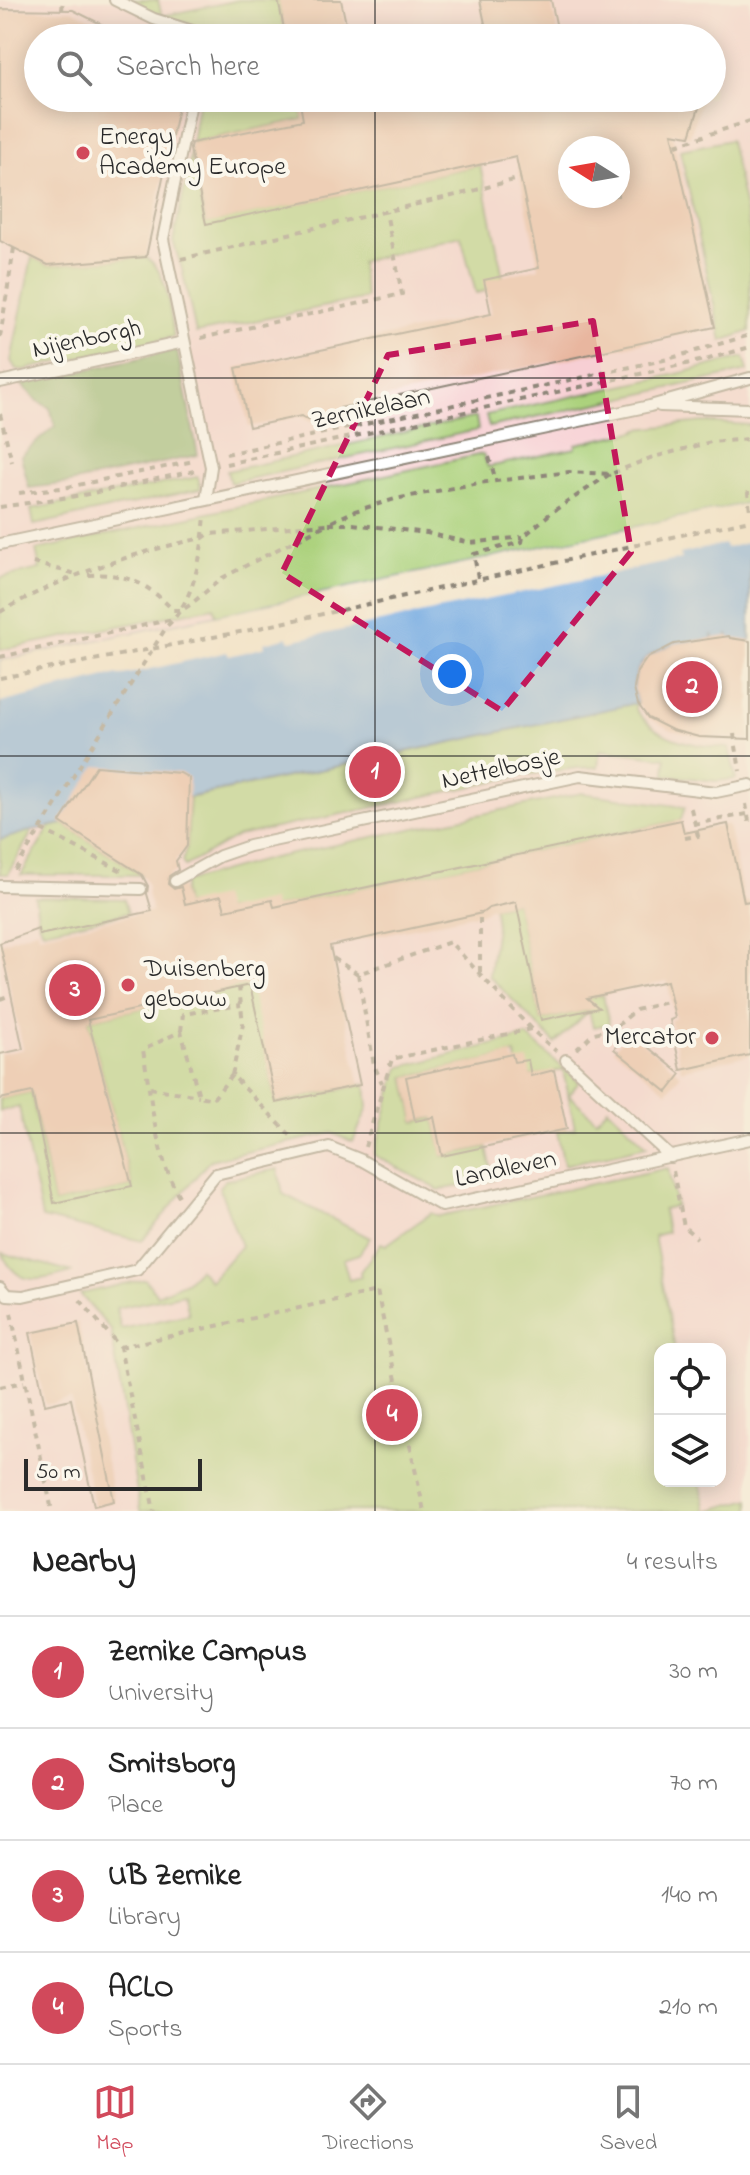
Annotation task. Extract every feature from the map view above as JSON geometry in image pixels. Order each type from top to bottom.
[{"type":"lane","points":[[115,0],[170,24]]},
{"type":"lane","points":[[189,112],[163,239],[210,462],[206,500]]},
{"type":"lane","name":"Nijenborgh","points":[[0,382],[184,342]]},
{"type":"lane","name":"Zernikelaan","points":[[0,544],[650,406],[750,378]]},
{"type":"lane","name":"Zernikelaan","points":[[650,406],[750,409]]},
{"type":"lane","name":"Nettelbosje","points":[[175,881],[220,856],[249,846],[580,776],[716,792],[746,786]]},
{"type":"lane","points":[[3,886],[141,889]]},
{"type":"lane","points":[[566,1060],[671,1157]]},
{"type":"lane","name":"Landleven","points":[[4,1291],[23,1296],[137,1270],[216,1174],[329,1147],[361,1160],[442,1206],[750,1139]]},
{"type":"path","points":[[62,10],[63,0]]},
{"type":"path","points":[[676,145],[750,121]]},
{"type":"path","points":[[167,262],[521,178]]},
{"type":"path","points":[[184,342],[402,294],[386,212]]},
{"type":"path","points":[[0,337],[14,248]]},
{"type":"path","points":[[19,493],[210,462],[668,359],[750,335]]},
{"type":"path","name":"Zernikelaan","points":[[0,507],[83,495],[210,462],[620,379],[750,347]]},
{"type":"path","points":[[0,414],[12,462]]},
{"type":"path","points":[[478,578],[474,554],[522,542],[523,537],[552,512],[611,474],[650,458],[711,442],[750,439]]},
{"type":"path","points":[[489,457],[496,481]]},
{"type":"path","points":[[3,886],[141,672],[167,626],[222,578],[355,511],[395,499],[569,472],[611,474]]},
{"type":"path","points":[[750,493],[750,511]]},
{"type":"path","points":[[182,610],[195,575],[203,538],[206,500]]},
{"type":"path","points":[[0,678],[250,630],[750,520]]},
{"type":"path","points":[[0,612],[29,596],[81,575],[209,534],[353,524],[427,533],[470,543],[523,537]]},
{"type":"path","points":[[33,563],[81,575],[100,574],[137,581],[149,587],[173,610],[182,610]]},
{"type":"path","points":[[0,657],[175,619]]},
{"type":"path","points":[[734,734],[746,786],[750,827]]},
{"type":"path","points":[[685,838],[698,836],[689,807],[693,788]]},
{"type":"path","points":[[694,824],[748,814]]},
{"type":"path","points":[[41,829],[122,870],[141,889]]},
{"type":"path","points":[[480,911],[480,975]]},
{"type":"path","points":[[358,974],[450,942],[531,1029],[566,1060],[594,1033],[613,1029],[636,1010],[671,1001]]},
{"type":"path","points":[[333,958],[358,974],[374,1065],[382,1083]]},
{"type":"path","points":[[150,1088],[213,1099],[232,1075],[243,1024],[239,987]]},
{"type":"path","points":[[0,999],[11,995]]},
{"type":"path","points":[[199,1096],[181,1031],[183,1014],[241,1005]]},
{"type":"path","points":[[361,1160],[382,1083],[392,1059],[531,1029]]},
{"type":"path","points":[[181,1031],[143,1050],[158,1136],[173,1186],[187,1209]]},
{"type":"path","points":[[232,1075],[307,1152]]},
{"type":"path","points":[[671,1157],[684,1227],[697,1238]]},
{"type":"path","points":[[65,1286],[120,1347],[154,1511]]},
{"type":"path","points":[[4,1291],[52,1511]]},
{"type":"path","points":[[120,1347],[377,1291],[424,1511]]},
{"type":"path","points":[[0,1387],[24,1382]]},
{"type":"highlighted area","points":[[593,321],[631,552],[502,711],[282,573],[388,355]]},
{"type":"shaded area","points":[[0,0],[750,0],[750,1511],[0,1511]]},
{"type":"green space","points":[[129,0],[158,0],[162,16],[239,0],[278,0],[283,24],[165,24]]},
{"type":"green space","points":[[197,112],[302,112],[303,119],[194,142],[191,157],[206,223],[480,165],[505,287],[476,293],[461,236],[360,262],[366,298],[196,333],[173,241]]},
{"type":"green space","points":[[730,140],[750,232],[750,331],[722,341],[680,150]]},
{"type":"green space","points":[[32,257],[48,265],[146,257],[154,264],[164,282],[174,337],[16,369],[11,361]]},
{"type":"green space","points":[[177,350],[198,455],[70,483],[29,488],[21,456],[55,426],[50,408],[21,384]]},
{"type":"green space","points":[[744,357],[748,371],[489,427],[486,415],[673,375]]},
{"type":"green space","points":[[476,417],[478,430],[230,483],[227,471]]},
{"type":"green space","points":[[703,422],[750,425],[750,503],[216,616],[214,607],[0,650],[0,578],[40,569],[36,550],[483,454],[488,467],[576,448],[576,444],[638,429]]},
{"type":"green space","points":[[198,477],[201,489],[34,525],[31,509]]},
{"type":"green space","points":[[637,703],[635,708],[644,719],[664,734],[689,743],[729,748],[736,779],[716,781],[665,775],[666,758],[600,750],[598,767],[526,775],[238,836],[185,866],[182,862],[187,846],[190,798]]},
{"type":"green space","points":[[582,793],[685,807],[681,820],[271,908],[225,910],[185,904],[185,882],[268,859]]},
{"type":"green space","points":[[63,824],[142,875],[21,875],[50,827]]},
{"type":"green space","points":[[33,830],[8,874],[0,874],[0,840]]},
{"type":"green space","points":[[35,897],[124,899],[128,913],[43,931],[39,925]]},
{"type":"green space","points":[[516,902],[541,1020],[589,1010],[587,998],[603,995],[609,1024],[593,1027],[589,1011],[555,1043],[489,976],[496,926],[494,907]]},
{"type":"green space","points":[[252,984],[276,1103],[366,1084],[368,1107],[353,1142],[332,1133],[210,1160],[142,1241],[42,1218],[19,1107],[0,1111],[0,1099],[31,1092],[54,1203],[132,1186],[88,1020]]},
{"type":"green space","points":[[527,1036],[579,1082],[569,1095],[596,1120],[608,1108],[647,1146],[564,1165],[557,1132],[575,1128],[563,1070],[521,1078],[515,1054],[405,1077],[415,1122],[434,1118],[443,1156],[487,1147],[494,1180],[439,1190],[374,1155],[401,1067]]},
{"type":"green space","points":[[668,1168],[676,1206],[663,1209],[667,1232],[654,1236],[674,1343],[654,1343],[654,1487],[701,1487],[706,1511],[140,1511],[111,1330],[80,1294],[145,1279],[157,1295],[186,1282],[199,1269],[210,1281],[241,1246],[219,1187],[225,1180],[278,1169],[283,1194],[370,1238],[359,1254],[343,1259],[349,1280],[361,1277],[360,1272],[381,1243],[386,1245],[431,1213],[439,1216]],"holes":[[[184,1294],[189,1314],[121,1329],[116,1308]]]},
{"type":"green space","points":[[2,1253],[73,1272],[41,1279],[23,1277],[9,1265]]},
{"type":"green space","points":[[750,1499],[750,1511],[706,1511]]},
{"type":"water","points":[[750,503],[750,642],[730,639],[728,634],[728,638],[714,641],[712,634],[712,639],[682,643],[654,653],[637,671],[634,685],[637,703],[33,830],[0,840],[0,661]]},
{"type":"pier","points":[[750,503],[750,542],[726,548],[724,544],[680,554],[681,559],[290,641],[288,637],[264,643],[265,647],[229,656],[227,652],[118,674],[0,703],[0,661]]},
{"type":"building","points":[[278,0],[341,0],[346,24],[283,24]]},
{"type":"building","points":[[480,0],[551,0],[556,24],[485,24]]},
{"type":"building","name":"Energy Academy Europe","points":[[0,9],[73,10],[101,24],[24,24],[24,112],[177,112],[146,257],[48,265],[0,241]]},
{"type":"building","points":[[302,112],[698,112],[690,136],[672,133],[715,327],[340,408],[334,417],[311,421],[301,416],[249,427],[236,368],[491,314],[484,280],[539,268],[516,157],[206,224],[191,143],[303,120]]},
{"type":"building","points":[[729,636],[750,641],[750,739],[699,737],[672,730],[648,718],[638,704],[634,689],[637,672],[647,658],[674,644]]},
{"type":"building","name":"Duisenberg gebouw","points":[[96,766],[180,773],[189,778],[187,846],[176,861],[178,870],[169,876],[168,884],[174,889],[181,887],[185,904],[221,896],[225,910],[272,900],[274,907],[681,820],[684,833],[728,824],[744,902],[750,901],[750,1055],[681,1070],[670,1020],[675,1018],[667,981],[587,998],[599,1008],[541,1020],[516,902],[489,908],[482,913],[330,946],[360,1085],[276,1103],[250,985],[88,1020],[132,1186],[54,1203],[32,1092],[0,1099],[0,1054],[23,1049],[0,943],[38,929],[39,935],[152,911],[148,886],[142,875],[60,822]]},
{"type":"building","points":[[628,1031],[681,1074],[667,1092],[614,1049]]},
{"type":"building","points":[[512,1054],[514,1062],[528,1060],[531,1076],[554,1070],[567,1129],[442,1156],[434,1117],[415,1121],[406,1077]]},
{"type":"building","points":[[78,1323],[114,1501],[94,1506],[71,1399],[45,1405],[30,1333]]},
{"type":"place","name":"Energy Academy Europe","points":[[83,153]]},
{"type":"place","name":"Smitsborg","points":[[692,687]]},
{"type":"place","name":"Zernike Campus","points":[[375,772]]},
{"type":"place","name":"Duisenberg gebouw","points":[[128,985]]},
{"type":"place","name":"UB Zernike","points":[[75,990]]},
{"type":"place","name":"Mercator","points":[[712,1038]]},
{"type":"place","name":"ACLO","points":[[392,1415]]}]
